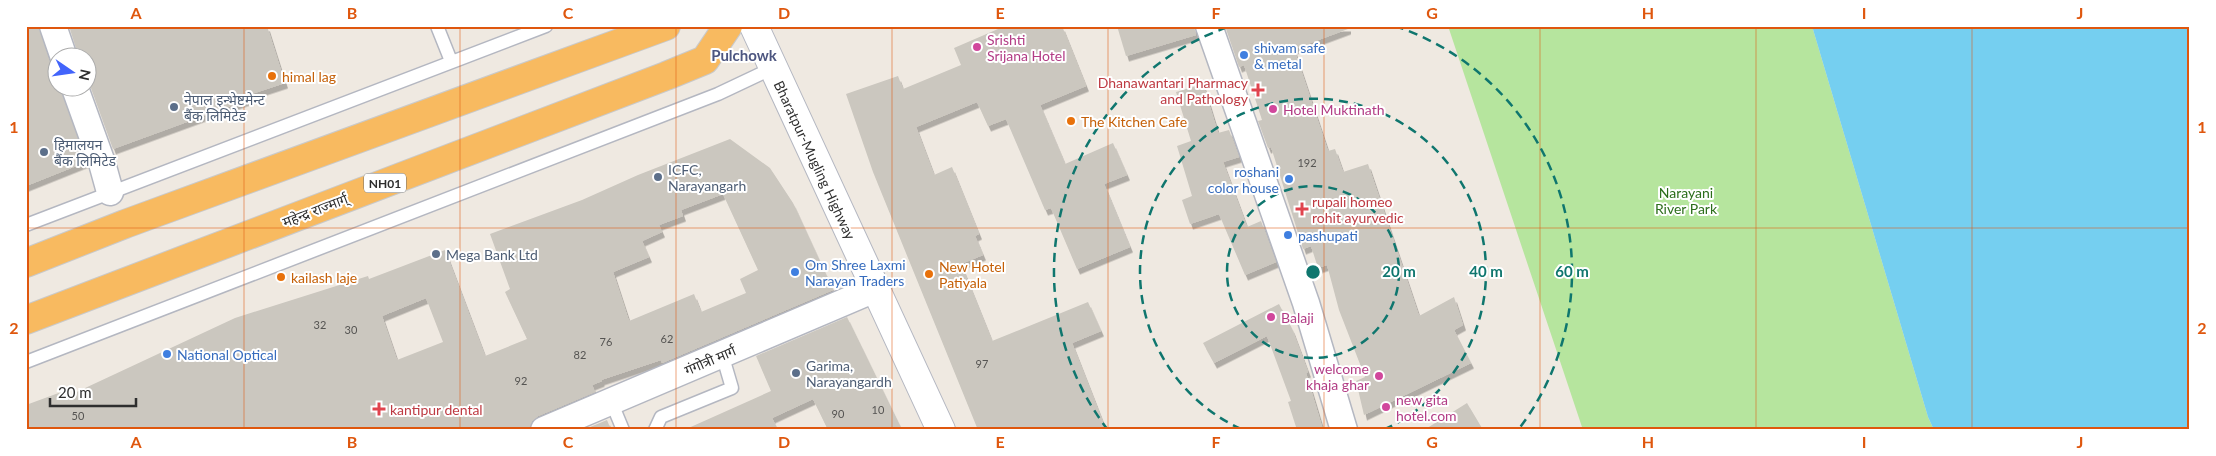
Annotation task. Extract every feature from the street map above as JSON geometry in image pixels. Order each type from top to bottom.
[{"type":"highway","points":[[26,263],[125,224],[666,26]]},
{"type":"highway","name":"महेन्द्र राज्मार्ग्","points":[[26,320],[705,60],[728,26]]},
{"type":"main road","name":"Bharatpur-Mugling Highway","points":[[754,26],[941,430]]},
{"type":"street","points":[[53,26],[61,48]]},
{"type":"street","points":[[1209,26],[1306,303],[1344,430]]},
{"type":"street","points":[[79,98],[102,163],[110,192]]},
{"type":"street","name":"गंगोत्री मार्ग","points":[[544,430],[875,289]]},
{"type":"lane","points":[[437,26],[451,61]]},
{"type":"lane","points":[[26,225],[546,26]]},
{"type":"lane","points":[[26,362],[718,94],[772,68]]},
{"type":"lane","points":[[655,430],[660,417],[732,388],[722,354]]},
{"type":"lane","points":[[611,401],[623,430]]},
{"type":"green space","name":"Narayani River Park","points":[[1448,26],[1812,26],[1928,417],[1934,430],[1583,430]]},
{"type":"water","points":[[1812,26],[2190,26],[2190,430],[1934,430],[1928,417]]},
{"type":"building","points":[[26,26],[38,26],[48,57],[48,98],[64,98],[86,162],[26,186]]},
{"type":"building","points":[[69,26],[267,26],[285,83],[245,96],[247,100],[113,149],[95,98],[98,98],[98,48],[76,48]]},
{"type":"building","points":[[1005,26],[1062,26],[1086,86],[1040,105],[1065,164],[1113,143],[1127,175],[1104,184],[1130,247],[1077,269],[1051,208],[1045,210],[1006,119],[988,126],[977,102],[916,127],[934,175],[952,167],[979,234],[975,236],[983,255],[961,264],[992,341],[1088,302],[1101,331],[1072,343],[1106,430],[978,430],[873,172],[846,94],[898,76],[903,89],[961,65],[954,48]]},
{"type":"building","points":[[1117,26],[1194,26],[1196,35],[1126,56]]},
{"type":"building","points":[[1225,26],[1348,26],[1348,29],[1294,49],[1328,151],[1335,149],[1343,172],[1368,164],[1419,316],[1454,297],[1463,325],[1454,330],[1471,363],[1364,415],[1356,381],[1365,377],[1339,310],[1327,265],[1318,268],[1311,246],[1303,249],[1271,147],[1268,148],[1258,121],[1262,120],[1244,65],[1239,67]]},
{"type":"building","points":[[1203,84],[1218,133],[1229,130],[1239,157],[1223,162],[1247,227],[1261,221],[1276,262],[1245,275],[1219,214],[1190,224],[1182,200],[1192,196],[1177,146],[1191,141],[1176,92]]},
{"type":"building","points":[[730,139],[770,168],[793,203],[833,290],[662,363],[661,360],[601,380],[592,385],[595,392],[538,416],[532,421],[529,430],[26,430],[26,405],[64,391],[68,396],[235,318],[368,276],[369,279],[445,250],[485,356],[527,339],[505,292],[510,289],[490,234],[582,200],[638,175]],"holes":[[[723,194],[758,270],[740,279],[746,293],[701,312],[694,294],[629,321],[613,272],[649,257],[642,241],[662,232],[659,225],[683,216],[681,210]],[[426,298],[443,342],[397,360],[382,316]]]},
{"type":"building","points":[[1279,304],[1292,329],[1308,372],[1306,373],[1323,430],[1297,430],[1288,402],[1291,401],[1267,336],[1214,363],[1203,343]]},
{"type":"building","points":[[847,317],[902,430],[828,430],[813,399],[772,418],[778,430],[684,430],[771,391],[756,356]]},
{"type":"building","points":[[1467,403],[1483,430],[1424,430]]},
{"type":"building","points":[[607,420],[611,430],[583,430]]},
{"type":"place","name":"Srishti Srijana Hotel","points":[[977,47]]},
{"type":"place","name":"shivam safe & metal","points":[[1244,55]]},
{"type":"place","name":"himal lag","points":[[272,76]]},
{"type":"place","name":"Dhanawantari Pharmacy and Pathology","points":[[1258,90]]},
{"type":"place","name":"नेपाल इन्भेष्टमेन्ट बैंक लिमिटेड","points":[[174,107]]},
{"type":"place","name":"Hotel Muktinath","points":[[1273,109]]},
{"type":"place","name":"The Kitchen Cafe","points":[[1071,121]]},
{"type":"place","name":"हिमालयन बैंक लिमिटेड","points":[[44,152]]},
{"type":"place","name":"ICFC, Narayangarh","points":[[658,177]]},
{"type":"place","name":"roshani color house","points":[[1289,179]]},
{"type":"place","name":"rupali homeo rohit ayurvedic","points":[[1302,209]]},
{"type":"place","name":"pashupati","points":[[1288,235]]},
{"type":"place","name":"Mega Bank Ltd","points":[[436,254]]},
{"type":"place","name":"Om Shree Laxmi Narayan Traders","points":[[795,272]]},
{"type":"place","name":"New Hotel Patiyala","points":[[929,274]]},
{"type":"place","name":"kailash laje","points":[[281,277]]},
{"type":"place","name":"Balaji","points":[[1271,317]]},
{"type":"place","name":"National Optical","points":[[167,354]]},
{"type":"place","name":"Garima, Narayangardh","points":[[796,373]]},
{"type":"place","name":"welcome khaja ghar","points":[[1379,376]]},
{"type":"place","name":"new gita hotel.com","points":[[1386,407]]},
{"type":"place","name":"kantipur dental","points":[[379,409]]},
{"type":"district","name":"Pulchowk","points":[[744,55]]}]
